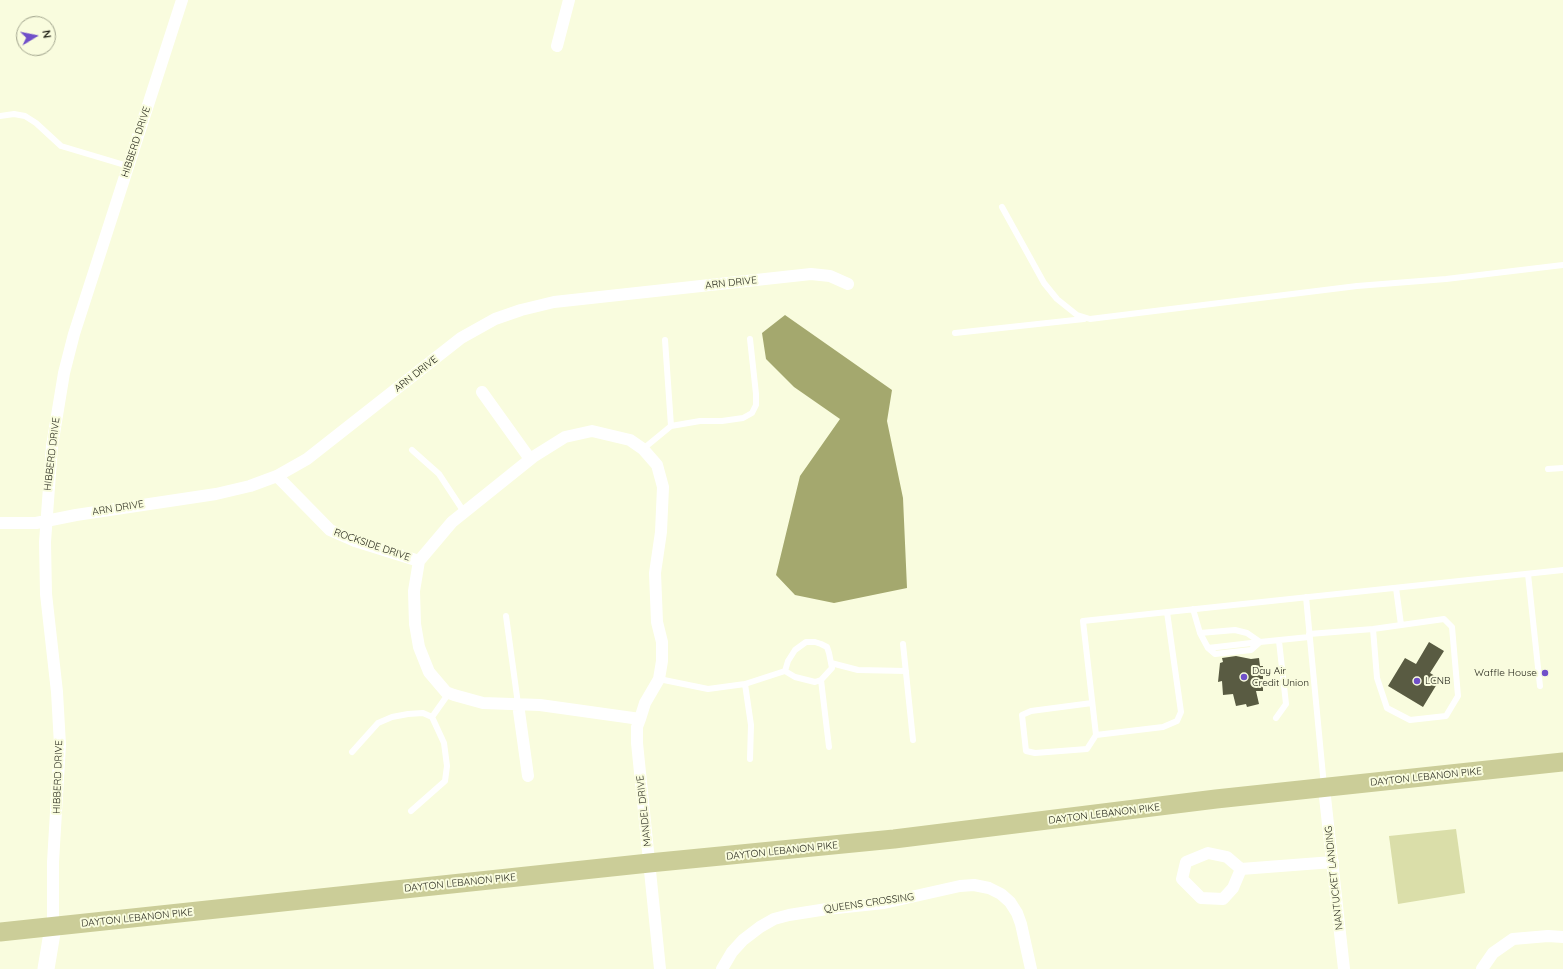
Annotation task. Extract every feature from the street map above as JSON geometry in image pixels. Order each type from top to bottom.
[{"type":"main road","name":"DAYTON LEBANON PIKE","points":[[0,932],[649,863],[894,840],[1216,799],[1563,762]]},
{"type":"street","name":"HIBBERD DRIVE","points":[[53,927],[53,862],[60,745],[57,692],[46,594],[45,542],[52,446],[64,373],[74,334],[182,0]]},
{"type":"street","points":[[557,46],[569,0]]},
{"type":"street","name":"ARN DRIVE","points":[[0,523],[46,521],[76,514],[216,494],[250,486],[277,476],[307,459],[462,338],[495,320],[521,310],[554,302],[811,274],[830,276],[848,284]]},
{"type":"street","points":[[482,392],[530,459]]},
{"type":"street","points":[[640,719],[547,705],[483,703],[449,694],[429,672],[419,647],[415,624],[414,591],[419,561],[452,522],[530,459],[565,437],[592,431],[630,440],[643,448]]},
{"type":"street","name":"MANDEL DRIVE","points":[[643,448],[657,466],[663,487],[661,532],[655,573],[657,622],[662,642],[662,658],[659,679],[645,704],[637,727],[637,743],[660,969]]},
{"type":"street","name":"ROCKSIDE DRIVE","points":[[277,476],[330,530],[355,541],[419,561]]},
{"type":"street","points":[[518,704],[528,776]]},
{"type":"street","name":"NANTUCKET LANDING","points":[[1324,788],[1344,969]]},
{"type":"street","points":[[1241,869],[1233,888],[1223,899],[1201,898],[1182,879],[1186,862],[1208,853],[1227,857],[1241,869],[1333,862]]},
{"type":"street","name":"QUEENS CROSSING","points":[[722,969],[732,952],[743,940],[760,927],[774,920],[812,912],[884,903],[960,886],[974,885],[989,888],[1001,894],[1013,907],[1021,924],[1031,969]]},
{"type":"street","points":[[46,969],[53,927]]},
{"type":"street","points":[[1482,969],[1493,953],[1513,939],[1548,936],[1563,937]]},
{"type":"lane","points":[[0,116],[14,114],[25,116],[36,123],[61,146],[128,166]]},
{"type":"lane","points":[[1002,207],[1044,282],[1057,299],[1070,311],[1088,318]]},
{"type":"lane","points":[[955,333],[1357,286],[1446,279],[1563,266]]},
{"type":"lane","points":[[643,448],[671,426],[700,421],[743,418],[752,413],[756,405],[756,394],[750,338]]},
{"type":"lane","points":[[665,340],[671,426]]},
{"type":"lane","points":[[412,450],[439,474],[464,512]]},
{"type":"lane","points":[[1548,469],[1563,468]]},
{"type":"lane","points":[[1092,703],[1031,711],[1022,715],[1026,751],[1035,753],[1087,748],[1096,735],[1083,620],[1563,570]]},
{"type":"lane","points":[[1528,574],[1540,686]]},
{"type":"lane","points":[[1396,588],[1401,625]]},
{"type":"lane","points":[[1306,597],[1324,788]]},
{"type":"lane","points":[[1193,609],[1200,633],[1208,648],[1279,641],[1444,619],[1452,627],[1458,696],[1446,716],[1410,720],[1387,708],[1377,678],[1373,629]]},
{"type":"lane","points":[[1096,735],[1163,727],[1176,721],[1181,712],[1167,612]]},
{"type":"lane","points":[[506,616],[518,704]]},
{"type":"lane","points":[[1200,633],[1235,630],[1247,633],[1260,642]]},
{"type":"lane","points":[[1276,718],[1286,704],[1279,641]]},
{"type":"lane","points":[[659,679],[708,689],[745,684],[785,671],[805,680],[815,682],[821,680],[832,668],[826,647],[814,642],[806,642],[795,650],[788,661],[785,671]]},
{"type":"lane","points":[[903,644],[913,740]]},
{"type":"lane","points":[[831,664],[858,670],[906,671]]},
{"type":"lane","points":[[821,680],[829,747]]},
{"type":"lane","points":[[745,684],[751,725],[750,759]]},
{"type":"lane","points":[[432,717],[449,694]]},
{"type":"lane","points":[[352,752],[378,723],[392,717],[408,714],[423,713],[432,717],[444,743],[447,766],[444,781],[411,811]]},
{"type":"shaded area","points":[[785,315],[892,390],[887,421],[903,498],[907,588],[834,603],[795,595],[776,575],[800,476],[840,419],[794,387],[766,359],[762,333]]},
{"type":"shaded area","points":[[1456,829],[1465,893],[1398,904],[1389,836]]},
{"type":"building","points":[[1429,642],[1444,651],[1430,673],[1440,679],[1423,707],[1388,686],[1405,658],[1416,664]]},
{"type":"building","points":[[1236,656],[1251,659],[1259,658],[1260,666],[1263,666],[1263,691],[1256,691],[1259,704],[1247,707],[1246,704],[1236,706],[1233,694],[1223,695],[1222,681],[1218,682],[1220,663],[1223,662],[1222,658]]},
{"type":"place","name":"Waffle House","points":[[1545,673]]},
{"type":"place","name":"Day Air Credit Union","points":[[1244,677]]},
{"type":"place","name":"LCNB","points":[[1417,681]]}]
